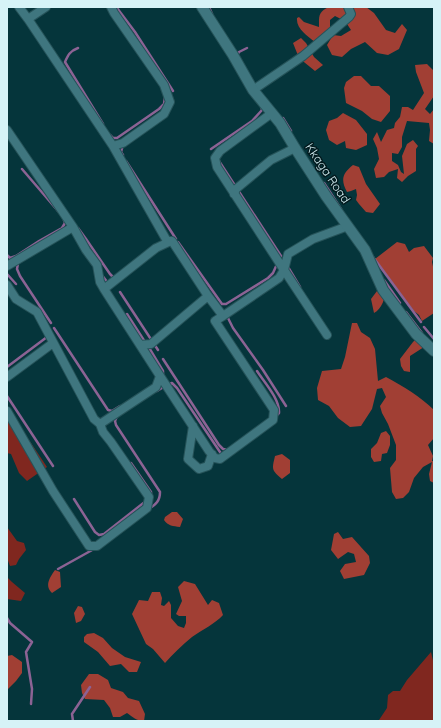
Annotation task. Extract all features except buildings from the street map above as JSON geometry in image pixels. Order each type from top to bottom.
[{"type":"street","points":[[19,7],[113,146],[167,241],[172,241],[223,316]]},
{"type":"street","points":[[28,20],[46,7]]},
{"type":"street","points":[[111,7],[164,85],[170,102],[164,114],[123,143],[113,146]]},
{"type":"street","name":"Kkaga Road","points":[[202,7],[233,55],[253,90],[280,123],[326,196],[365,250],[383,290],[416,334],[434,351]]},
{"type":"street","points":[[253,90],[303,56],[349,17],[351,14],[348,7]]},
{"type":"street","points":[[272,113],[220,151],[215,158],[217,167],[327,335]]},
{"type":"street","points":[[7,130],[73,227],[97,265],[100,282],[104,289],[215,458],[220,459],[273,420],[274,415],[274,410],[215,321],[280,278],[284,270],[288,254],[313,239],[348,226]]},
{"type":"street","points":[[234,194],[236,189],[271,160],[295,148]]},
{"type":"street","points":[[7,266],[73,227]]},
{"type":"street","points":[[104,289],[156,248],[172,241]]},
{"type":"street","points":[[7,285],[16,299],[37,312],[94,419],[100,424],[103,432],[149,497],[147,508],[97,546],[88,546],[53,491],[7,411]]},
{"type":"street","points":[[140,345],[151,344],[208,296]]},
{"type":"street","points":[[7,377],[53,343]]},
{"type":"street","points":[[100,424],[156,387],[160,376]]},
{"type":"street","points":[[156,387],[168,388]]},
{"type":"street","points":[[193,426],[188,459],[199,469],[208,466],[212,454]]},
{"type":"shaded area","points":[[329,7],[366,7],[374,13],[386,30],[395,33],[402,24],[407,30],[399,49],[388,55],[377,53],[365,42],[351,49],[342,57],[332,55],[327,45],[333,35],[341,36],[351,30],[345,21],[335,16],[330,20],[330,30],[315,42],[300,29],[297,22],[297,18],[299,17],[304,22],[319,27],[321,13]]},
{"type":"shaded area","points":[[301,38],[306,43],[314,57],[323,65],[315,71],[299,58],[293,43]]},
{"type":"shaded area","points":[[427,64],[434,71],[434,96],[425,109],[430,114],[434,109],[434,144],[429,141],[429,123],[407,121],[402,137],[402,147],[398,154],[392,153],[392,161],[398,165],[401,172],[404,174],[402,156],[407,144],[413,140],[418,146],[416,149],[416,171],[402,182],[397,178],[398,169],[389,172],[384,177],[376,178],[374,169],[379,159],[377,148],[373,139],[377,132],[381,142],[387,130],[394,128],[395,123],[400,117],[402,107],[408,107],[413,110],[424,93],[415,65]]},
{"type":"shaded area","points":[[354,76],[361,76],[371,86],[379,86],[390,96],[390,111],[381,122],[372,119],[362,111],[346,103],[344,88],[346,82]]},
{"type":"shaded area","points":[[343,113],[356,120],[367,134],[367,145],[356,150],[346,148],[345,141],[337,145],[329,140],[326,130],[329,121],[337,118]]},
{"type":"shaded area","points":[[353,165],[359,167],[366,184],[380,204],[373,213],[366,212],[356,200],[356,189],[347,192],[343,180],[347,171]]},
{"type":"shaded area","points":[[397,242],[405,244],[409,252],[414,248],[424,246],[433,258],[434,313],[422,321],[419,315],[414,311],[375,259]]},
{"type":"shaded area","points":[[386,290],[381,306],[374,313],[371,299],[377,291]]},
{"type":"shaded area","points":[[352,323],[357,323],[361,332],[370,338],[375,349],[378,381],[386,377],[412,392],[434,410],[434,438],[428,445],[433,456],[432,461],[434,461],[434,483],[430,481],[429,474],[432,462],[423,467],[414,478],[409,492],[403,498],[396,499],[392,492],[390,468],[396,460],[396,445],[380,406],[386,397],[382,388],[377,389],[372,409],[361,426],[350,427],[338,418],[329,406],[318,400],[317,388],[322,371],[341,369]]},
{"type":"shaded area","points":[[421,334],[424,347],[410,356],[410,372],[404,371],[401,366],[400,359]]},
{"type":"shaded area","points":[[7,407],[47,467],[27,481],[19,473],[11,454],[7,453]]},
{"type":"shaded area","points":[[386,431],[390,436],[390,445],[387,453],[382,454],[381,461],[374,462],[371,457],[371,449],[377,443],[381,433]]},
{"type":"shaded area","points":[[282,454],[290,460],[290,473],[282,479],[274,471],[273,467],[275,456]]},
{"type":"shaded area","points":[[172,512],[177,512],[183,519],[180,527],[169,525],[164,520],[165,517]]},
{"type":"shaded area","points":[[7,527],[17,541],[24,543],[26,550],[16,565],[10,566],[7,558]]},
{"type":"shaded area","points":[[338,532],[343,539],[352,537],[369,556],[370,563],[364,575],[344,579],[340,571],[345,564],[356,562],[354,554],[348,552],[338,559],[331,550],[334,534]]},
{"type":"shaded area","points":[[55,570],[60,572],[61,587],[52,593],[48,587],[48,584]]},
{"type":"shaded area","points":[[7,577],[25,593],[21,601],[7,599]]},
{"type":"shaded area","points":[[184,581],[195,584],[208,605],[212,600],[219,603],[223,615],[188,640],[165,663],[153,649],[146,644],[132,614],[139,600],[148,601],[152,592],[160,592],[162,598],[161,605],[164,606],[169,601],[171,605],[171,618],[178,626],[184,628],[186,616],[179,616],[176,614],[182,601],[178,587]]},
{"type":"shaded area","points":[[78,606],[82,607],[85,614],[81,621],[76,623],[74,613]]},
{"type":"shaded area","points":[[94,633],[103,638],[112,648],[125,657],[141,662],[137,672],[129,672],[121,664],[110,666],[98,652],[84,642],[84,637],[87,634]]},
{"type":"shaded area","points":[[431,652],[434,665],[434,721],[379,721],[387,708],[388,695],[393,691],[400,691],[407,680]]},
{"type":"shaded area","points":[[12,655],[22,662],[22,673],[7,690],[7,656]]},
{"type":"shaded area","points":[[89,674],[98,674],[108,680],[111,688],[123,692],[128,698],[139,701],[145,714],[144,721],[137,720],[127,713],[120,717],[113,717],[110,708],[104,700],[85,699],[82,693],[81,685]]},
{"type":"waterway","points":[[118,7],[117,8],[135,32],[173,91]]},
{"type":"waterway","points":[[209,7],[212,14]]},
{"type":"waterway","points":[[78,48],[73,50],[65,62],[103,124]]},
{"type":"waterway","points":[[238,56],[237,55],[239,52],[247,48]]},
{"type":"waterway","points":[[110,135],[113,138],[117,138],[159,109],[164,104],[165,97]]},
{"type":"waterway","points":[[211,149],[252,121],[262,110],[261,105]]},
{"type":"waterway","points":[[283,118],[291,131]]},
{"type":"waterway","points":[[123,145],[121,152],[123,155]]},
{"type":"waterway","points":[[126,161],[176,239]]},
{"type":"waterway","points":[[219,161],[281,256]]},
{"type":"waterway","points":[[22,169],[58,211]]},
{"type":"waterway","points":[[324,183],[341,209]]},
{"type":"waterway","points":[[7,255],[10,258],[16,256],[62,228],[65,223],[64,220]]},
{"type":"waterway","points":[[78,228],[114,278]]},
{"type":"waterway","points":[[178,242],[222,304],[226,304],[268,278],[273,273],[277,264]]},
{"type":"waterway","points":[[373,257],[421,322]]},
{"type":"waterway","points":[[20,262],[18,263],[17,269],[20,276],[51,323]]},
{"type":"waterway","points":[[288,267],[300,287]]},
{"type":"waterway","points":[[7,274],[16,284]]},
{"type":"waterway","points":[[101,274],[108,283]]},
{"type":"waterway","points":[[384,280],[400,303]]},
{"type":"waterway","points":[[120,292],[158,350]]},
{"type":"waterway","points":[[406,312],[422,333]]},
{"type":"waterway","points":[[127,314],[145,342]]},
{"type":"waterway","points":[[228,316],[233,328],[263,370],[286,406]]},
{"type":"waterway","points":[[424,327],[434,339]]},
{"type":"waterway","points":[[54,328],[108,410],[112,411],[120,406]]},
{"type":"waterway","points":[[7,367],[47,337],[47,335]]},
{"type":"waterway","points":[[148,346],[163,371],[163,377]]},
{"type":"waterway","points":[[163,359],[219,445],[223,449],[228,450]]},
{"type":"waterway","points":[[257,371],[277,402],[279,413],[276,416]]},
{"type":"waterway","points":[[157,391],[172,383],[177,388],[222,455]]},
{"type":"waterway","points":[[7,396],[53,466]]},
{"type":"waterway","points":[[117,416],[115,421],[116,425],[160,492],[157,502],[149,509]]},
{"type":"waterway","points":[[131,463],[151,492],[151,496]]},
{"type":"waterway","points":[[74,499],[95,532],[99,535],[104,534],[146,501]]},
{"type":"waterway","points":[[58,569],[94,549]]},
{"type":"waterway","points":[[7,618],[10,623],[32,642],[26,652],[32,689],[31,704]]},
{"type":"waterway","points":[[73,721],[72,714],[90,687]]}]
